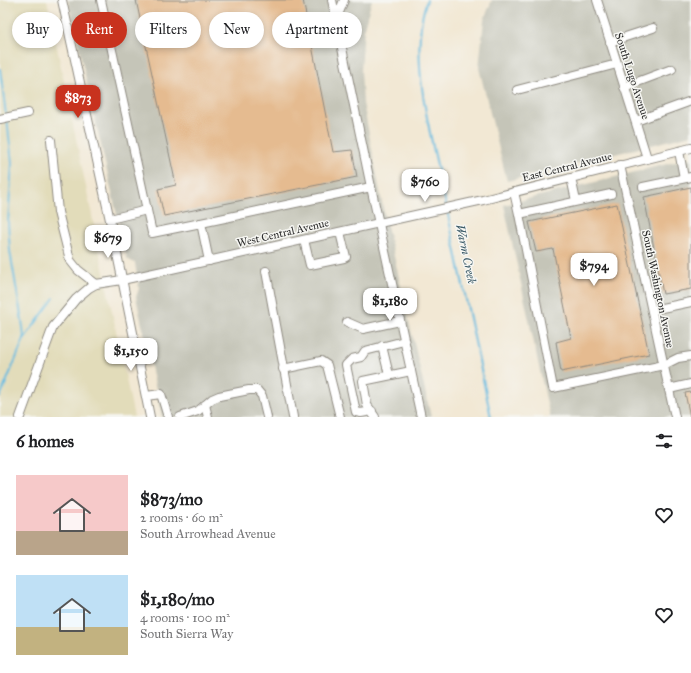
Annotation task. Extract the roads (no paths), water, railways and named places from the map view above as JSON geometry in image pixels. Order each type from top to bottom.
[{"type":"street","points":[[62,0],[110,218],[150,417]]},
{"type":"street","points":[[101,0],[152,233],[371,187]]},
{"type":"street","points":[[332,0],[334,12]]},
{"type":"street","points":[[339,12],[344,0]]},
{"type":"street","name":"South Lugo Avenue","points":[[596,0],[647,158]]},
{"type":"street","points":[[610,42],[653,28]]},
{"type":"street","points":[[342,48],[378,223],[411,371],[419,417]]},
{"type":"street","points":[[518,90],[617,64]]},
{"type":"street","points":[[624,86],[672,69]]},
{"type":"street","points":[[636,122],[691,101]]},
{"type":"street","points":[[0,119],[28,113]]},
{"type":"street","points":[[20,417],[53,327],[76,299],[96,284],[78,270],[70,260],[58,212],[51,140]]},
{"type":"street","name":"East Central Avenue","points":[[449,208],[691,148]]},
{"type":"street","points":[[643,187],[688,177],[678,151]]},
{"type":"street","name":"South Washington Avenue","points":[[620,165],[675,417]]},
{"type":"street","points":[[571,178],[576,201]]},
{"type":"street","points":[[514,192],[552,388],[664,365],[678,358],[691,356]]},
{"type":"street","points":[[519,214],[611,194]]},
{"type":"street","name":"West Central Avenue","points":[[96,284],[122,280],[449,208]]},
{"type":"street","points":[[110,218],[147,210]]},
{"type":"street","points":[[201,223],[209,261]]},
{"type":"street","points":[[304,240],[310,265],[344,258],[346,257],[340,232]]},
{"type":"street","points":[[266,271],[293,417]]},
{"type":"street","points":[[652,310],[691,302]]},
{"type":"street","points":[[347,322],[364,329],[400,321]]},
{"type":"street","points":[[404,340],[364,351],[361,357],[352,359],[346,364],[356,412],[362,414],[373,414],[368,405],[363,381],[411,371]]},
{"type":"street","points":[[382,346],[389,375]]},
{"type":"street","points":[[283,369],[321,361],[325,363],[327,365],[340,417]]},
{"type":"street","points":[[669,389],[691,384]]},
{"type":"street","points":[[180,417],[198,411],[219,396],[249,390],[257,390],[262,396],[267,417]]},
{"type":"street","points":[[146,396],[161,394],[168,417]]},
{"type":"street","points":[[205,405],[208,417]]},
{"type":"waterway","name":"Warm Creek","points":[[427,0],[421,23],[419,48],[421,75],[429,130],[446,205]]},
{"type":"waterway","points":[[0,69],[6,115]]},
{"type":"waterway","points":[[0,397],[24,339],[10,251],[8,223],[12,163],[7,119]]},
{"type":"waterway","name":"Warm Creek","points":[[447,210],[491,417]]},
{"type":"waterway","points":[[24,339],[54,298]]}]
